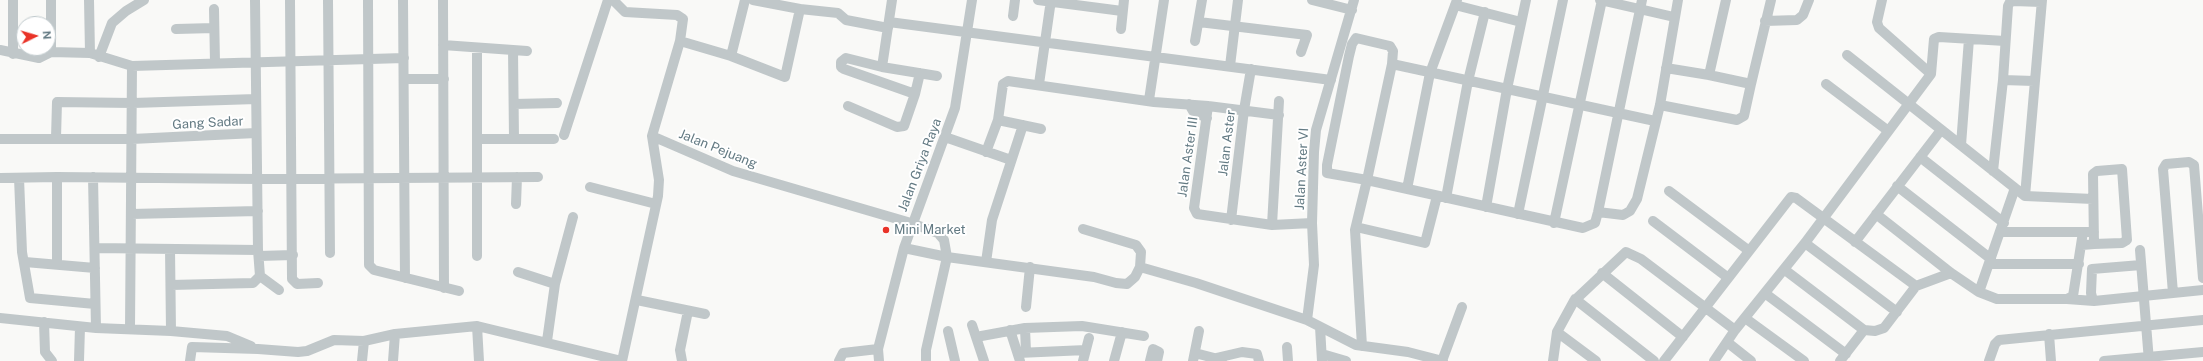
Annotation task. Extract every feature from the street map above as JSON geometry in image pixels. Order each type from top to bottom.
[{"type":"street","points":[[13,0],[13,54]]},
{"type":"street","points":[[51,0],[51,16]]},
{"type":"street","points":[[89,0],[90,53]]},
{"type":"street","points":[[126,0],[126,11]]},
{"type":"street","points":[[100,57],[112,23],[126,11],[144,0]]},
{"type":"street","points":[[255,0],[258,253],[260,276],[279,290]]},
{"type":"street","points":[[290,0],[293,282],[297,284],[318,283]]},
{"type":"street","points":[[328,0],[328,179],[330,253]]},
{"type":"street","points":[[368,0],[369,265],[374,270],[459,291]]},
{"type":"street","points":[[404,0],[406,178],[405,278]]},
{"type":"street","points":[[443,0],[444,288]]},
{"type":"street","points":[[477,139],[559,137],[608,0]]},
{"type":"street","points":[[192,347],[258,348],[298,352],[307,351],[334,340],[364,341],[395,334],[476,326],[547,341],[622,361],[637,300],[656,204],[659,180],[652,136],[680,40],[683,20],[680,16],[625,12],[613,0]]},
{"type":"street","points":[[731,56],[745,0]]},
{"type":"street","points":[[754,0],[800,9],[838,13],[846,20],[968,33],[1331,80]]},
{"type":"street","points":[[882,67],[892,0]]},
{"type":"street","name":"Jalan Griya Raya","points":[[879,361],[878,349],[911,223],[945,137],[959,92],[972,0]]},
{"type":"street","points":[[1013,16],[1015,0]]},
{"type":"street","points":[[1038,0],[1088,3],[1122,10]]},
{"type":"street","points":[[1121,29],[1124,0]]},
{"type":"street","points":[[1150,100],[1164,0]]},
{"type":"street","points":[[1195,41],[1202,0]]},
{"type":"street","points":[[1230,66],[1238,0]]},
{"type":"street","points":[[1312,0],[1353,5]]},
{"type":"street","points":[[1486,207],[1507,90],[1526,0]]},
{"type":"street","points":[[1518,214],[1563,0]]},
{"type":"street","points":[[1554,223],[1601,0],[1641,4],[1674,17]]},
{"type":"street","points":[[1598,212],[1623,215],[1634,207],[1640,190],[1655,121],[1660,105],[1678,0]]},
{"type":"street","points":[[1709,75],[1726,0]]},
{"type":"street","points":[[1660,105],[1737,120],[1744,116],[1771,0]]},
{"type":"street","points":[[1766,21],[1797,20],[1803,15],[1809,0]]},
{"type":"street","points":[[1882,0],[1877,22],[1878,26],[1930,74]]},
{"type":"street","points":[[1039,84],[1051,1]]},
{"type":"street","points":[[1993,170],[2010,2],[2042,1],[2024,196]]},
{"type":"street","points":[[1407,189],[1430,73],[1456,2],[1522,22]]},
{"type":"street","points":[[1362,346],[1355,244],[1356,227],[1367,180],[1392,64],[1393,51],[1390,46],[1356,38],[1352,44],[1326,165],[1327,173],[1367,180],[1554,223],[1583,228],[1590,227],[1595,224],[1641,4]]},
{"type":"street","name":"Jalan Aster VI","points":[[1307,320],[1314,265],[1312,223],[1316,130],[1353,5]]},
{"type":"street","points":[[214,9],[215,63]]},
{"type":"street","points":[[680,40],[731,56],[785,77],[800,9]]},
{"type":"street","points":[[1356,227],[1425,243],[1441,197],[1485,12]]},
{"type":"street","points":[[1199,22],[1235,25],[1307,35],[1301,52]]},
{"type":"street","points":[[176,29],[214,28]]},
{"type":"street","points":[[1714,361],[1735,330],[1766,294],[1824,219],[1887,130],[1930,74],[1934,39],[1939,37],[2005,41]]},
{"type":"street","points":[[1961,145],[1969,39]]},
{"type":"street","points":[[443,45],[527,52]]},
{"type":"street","points":[[477,48],[477,256]]},
{"type":"street","points":[[0,50],[16,54]]},
{"type":"street","points":[[513,50],[514,139]]},
{"type":"street","points":[[56,52],[90,53],[132,66],[255,61],[404,58]]},
{"type":"street","points":[[1847,55],[1908,102],[2024,196],[2093,199]]},
{"type":"street","points":[[26,56],[40,58],[44,56]]},
{"type":"street","points":[[915,94],[844,69],[840,65],[842,60],[846,58],[882,67],[937,76]]},
{"type":"street","points":[[1392,64],[1655,121]]},
{"type":"street","points":[[130,329],[132,66]]},
{"type":"street","points":[[1666,68],[1751,84]]},
{"type":"street","name":"Jalan Aster","points":[[1231,220],[1244,110],[1251,70]]},
{"type":"street","points":[[848,106],[897,127],[905,125],[920,73]]},
{"type":"street","points":[[405,79],[444,79]]},
{"type":"street","points":[[986,152],[998,120],[1004,82],[1008,80],[1150,100],[1244,110],[1279,116]]},
{"type":"street","points":[[2003,80],[2034,82]]},
{"type":"street","points":[[1826,84],[1887,130]]},
{"type":"street","points":[[56,138],[57,102],[132,103],[256,98]]},
{"type":"street","points":[[1272,225],[1279,101]]},
{"type":"street","points":[[514,104],[558,103]]},
{"type":"street","points":[[1189,104],[1193,111],[1207,118]]},
{"type":"street","name":"Jalan Aster III","points":[[1208,106],[1194,208],[1195,212],[1201,216],[1231,220]]},
{"type":"street","points":[[998,120],[1041,129]]},
{"type":"street","points":[[986,262],[992,220],[1023,125]]},
{"type":"street","points":[[1855,242],[1941,130]]},
{"type":"street","name":"Gang Sadar","points":[[0,139],[132,139],[256,133]]},
{"type":"street","name":"Jalan Pejuang","points":[[652,136],[732,171],[933,230],[943,237],[947,257]]},
{"type":"street","points":[[945,137],[1011,160]]},
{"type":"street","points":[[1920,157],[2002,228],[2094,232]]},
{"type":"street","points":[[2173,293],[2163,169],[2166,164],[2189,162],[2194,165],[2203,278]]},
{"type":"street","points":[[2082,245],[2122,243],[2127,240],[2122,169],[2095,172],[2093,174],[2094,244]]},
{"type":"street","points":[[57,177],[57,264]]},
{"type":"street","points":[[93,177],[96,328]]},
{"type":"street","points":[[0,178],[132,177],[257,180],[538,177]]},
{"type":"street","points":[[516,177],[516,204]]},
{"type":"street","points":[[19,178],[22,246],[30,298],[95,304]]},
{"type":"street","points":[[1897,186],[1990,262],[2078,266],[2092,269],[2141,265]]},
{"type":"street","points":[[590,187],[656,204]]},
{"type":"street","points":[[1979,292],[2015,188]]},
{"type":"street","points":[[1669,191],[1748,250]]},
{"type":"street","points":[[1664,361],[1790,197],[1796,198],[1916,286]]},
{"type":"street","points":[[131,214],[258,211]]},
{"type":"street","points":[[1876,214],[1951,274],[1979,292],[1997,299],[2093,300],[2203,290]]},
{"type":"street","points":[[547,341],[555,284],[573,217]]},
{"type":"street","points":[[1231,220],[1272,225],[1312,223]]},
{"type":"street","points":[[1653,221],[1727,278]]},
{"type":"street","points":[[904,248],[947,257],[1030,267],[1127,284],[1135,278],[1140,267],[1141,252],[1136,245],[1083,229]]},
{"type":"street","points":[[2067,299],[2075,293],[2083,232]]},
{"type":"street","points":[[1805,243],[1897,312]]},
{"type":"street","points":[[95,248],[170,249],[293,255]]},
{"type":"street","points":[[170,249],[172,331]]},
{"type":"street","points":[[2140,250],[2149,360]]},
{"type":"street","points":[[1553,361],[1557,332],[1575,299],[1623,253],[1631,252],[1707,307],[1735,330]]},
{"type":"street","points":[[926,361],[926,350],[947,257]]},
{"type":"street","points":[[25,262],[95,268]]},
{"type":"street","points":[[1026,307],[1030,267]]},
{"type":"street","points":[[1140,267],[1196,283],[1307,320],[1341,338],[1362,346],[1408,352],[1442,361],[1462,307]]},
{"type":"street","points":[[2092,269],[2091,293],[2093,300]]},
{"type":"street","points":[[1785,270],[1864,330],[1881,330],[1897,312],[1916,286],[1951,274]]},
{"type":"street","points":[[518,272],[555,284]]},
{"type":"street","points":[[1602,274],[1683,336]]},
{"type":"street","points":[[171,285],[253,283],[260,276]]},
{"type":"street","points":[[1766,294],[1843,357],[1864,330]]},
{"type":"street","points":[[1575,299],[1654,361]]},
{"type":"street","points":[[637,300],[705,314]]},
{"type":"street","points":[[682,361],[680,350],[688,311]]},
{"type":"street","points":[[0,318],[80,327],[191,332],[226,336],[258,348]]},
{"type":"street","points":[[1745,318],[1804,361]]},
{"type":"street","points":[[1989,361],[1995,344],[1999,340],[2203,320]]},
{"type":"street","points":[[44,322],[45,352],[52,361]]},
{"type":"street","points":[[972,325],[984,361]]},
{"type":"street","points":[[476,326],[479,361]]},
{"type":"street","points":[[976,337],[1025,328],[1082,326],[1144,336]]},
{"type":"street","points":[[79,361],[80,327]]},
{"type":"street","points":[[1021,355],[1025,328]]},
{"type":"street","points":[[1320,328],[1322,358],[1346,361]]},
{"type":"street","points":[[948,330],[955,361]]},
{"type":"street","points":[[1010,330],[1021,355]]},
{"type":"street","points":[[1199,331],[1194,357],[1221,360],[1242,352],[1257,354],[1259,361]]},
{"type":"street","points":[[190,361],[192,347],[191,332]]},
{"type":"street","points":[[1114,361],[1122,332]]},
{"type":"street","points":[[1557,332],[1596,361]]},
{"type":"street","points":[[393,361],[395,334]]},
{"type":"street","points":[[2048,334],[2051,361]]},
{"type":"street","points":[[1083,361],[1089,338]]},
{"type":"street","points":[[362,361],[364,341]]},
{"type":"street","points":[[1727,342],[1751,361]]},
{"type":"street","points":[[1287,347],[1288,361]]},
{"type":"street","points":[[839,361],[843,353],[878,349]]},
{"type":"street","points":[[1021,355],[1050,356],[1086,350]]},
{"type":"street","points":[[2104,361],[2180,358],[2203,352]]},
{"type":"street","points":[[1150,361],[1156,355]]},
{"type":"place","name":"Mini Market","points":[[886,230]]}]
